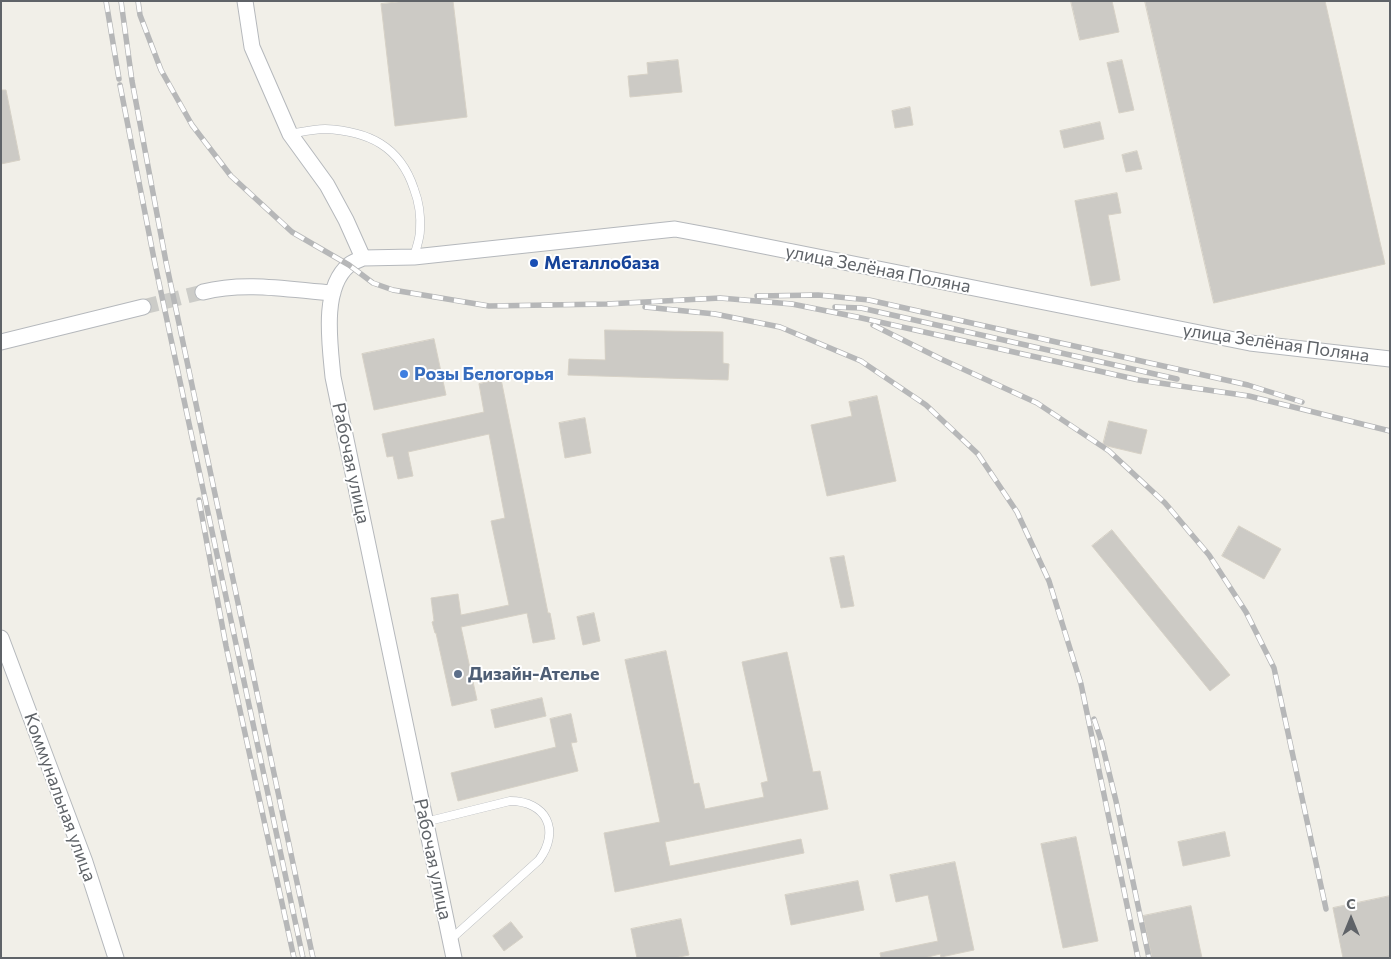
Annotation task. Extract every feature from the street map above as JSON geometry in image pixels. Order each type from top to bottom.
[{"type":"street","points":[[245,1],[252,47],[290,134],[327,185],[346,220],[363,258]]},
{"type":"street","name":"улица Зелёная Поляна","points":[[363,258],[414,257],[675,230],[737,240],[1250,343],[1390,359]]},
{"type":"street","name":"Рабочая улица","points":[[363,258],[349,265],[340,276],[333,293],[329,316],[333,377],[454,958]]},
{"type":"street","points":[[203,292],[213,289],[252,286],[333,293]]},
{"type":"street","points":[[1,342],[143,307]]},
{"type":"street","name":"Коммунальная улица","points":[[1,638],[85,862],[116,958]]},
{"type":"lane","points":[[290,134],[322,129],[347,131],[368,137],[384,145],[396,155],[409,174],[419,204],[420,232],[414,257]]},
{"type":"lane","points":[[425,822],[510,802],[523,802],[535,807],[545,816],[550,828],[550,840],[539,860],[450,940]]},
{"type":"building","points":[[407,1],[453,1],[467,117],[395,126],[381,4]]},
{"type":"building","points":[[1071,1],[1112,1],[1119,32],[1080,40]]},
{"type":"building","points":[[1145,1],[1325,1],[1385,264],[1214,303]]},
{"type":"building","points":[[678,60],[682,92],[630,97],[628,76],[648,74],[647,63]]},
{"type":"building","points":[[1122,60],[1134,110],[1119,113],[1107,63]]},
{"type":"building","points":[[1,90],[6,90],[20,160],[1,164]]},
{"type":"building","points":[[910,107],[913,125],[895,128],[892,111]]},
{"type":"building","points":[[1100,122],[1104,139],[1064,148],[1060,131]]},
{"type":"building","points":[[1137,151],[1142,169],[1126,172],[1122,155]]},
{"type":"building","points":[[1117,193],[1121,213],[1108,215],[1120,280],[1091,286],[1075,201]]},
{"type":"building","points":[[605,330],[723,332],[723,363],[729,364],[728,380],[568,375],[569,359],[605,360]]},
{"type":"building","name":"Розы Белогорья","points":[[434,339],[446,395],[374,410],[362,354]]},
{"type":"building","points":[[501,379],[548,613],[550,613],[555,639],[533,643],[527,613],[461,627],[477,700],[452,706],[432,622],[434,621],[431,598],[458,594],[461,615],[509,605],[491,521],[505,518],[489,434],[408,452],[413,476],[398,479],[393,456],[387,457],[382,434],[484,412],[479,384]]},
{"type":"building","points":[[877,396],[896,481],[827,496],[811,425],[852,416],[849,402]]},
{"type":"building","points":[[585,418],[591,453],[565,458],[559,423]]},
{"type":"building","points":[[1109,421],[1147,430],[1141,454],[1103,445]]},
{"type":"building","points":[[1239,526],[1281,549],[1264,579],[1222,556]]},
{"type":"building","points":[[1112,530],[1230,675],[1210,691],[1092,546]]},
{"type":"building","points":[[844,556],[854,606],[841,608],[830,558]]},
{"type":"building","points":[[594,613],[600,641],[583,645],[577,617]]},
{"type":"building","points":[[666,651],[694,784],[699,783],[705,809],[764,797],[761,783],[768,781],[742,662],[787,652],[813,772],[820,771],[828,809],[665,842],[670,866],[801,839],[804,853],[615,892],[604,833],[660,822],[625,660]]},
{"type":"building","points":[[542,698],[546,716],[495,728],[491,710]]},
{"type":"building","points":[[571,714],[577,742],[571,743],[578,771],[458,801],[451,773],[556,747],[550,719]]},
{"type":"building","points":[[1225,832],[1230,856],[1183,866],[1178,842]]},
{"type":"building","points":[[1076,837],[1098,941],[1063,948],[1041,844]]},
{"type":"building","points":[[955,862],[974,950],[941,957],[940,954],[924,958],[881,958],[880,953],[938,941],[928,895],[896,902],[890,875]]},
{"type":"building","points":[[858,881],[864,910],[791,925],[785,895]]},
{"type":"building","points":[[1390,896],[1390,958],[1343,958],[1333,908]]},
{"type":"building","points":[[1191,906],[1202,958],[1152,958],[1143,916]]},
{"type":"building","points":[[681,919],[689,955],[674,958],[637,958],[631,929]]},
{"type":"building","points":[[511,922],[523,937],[504,951],[493,936]]},
{"type":"tunnel","points":[[143,307],[203,292]]},
{"type":"railway","points":[[106,1],[119,79]]},
{"type":"railway","points":[[121,1],[132,81],[166,262],[313,958]]},
{"type":"railway","points":[[138,1],[140,15],[161,70],[192,125],[231,176],[292,232],[349,265],[373,283],[393,290],[489,306],[607,304],[720,298],[792,304],[1139,380],[1249,396],[1390,431]]},
{"type":"railway","points":[[120,85],[155,264],[303,958]]},
{"type":"railway","points":[[757,296],[818,295],[869,300],[1248,385],[1302,402]]},
{"type":"railway","points":[[645,307],[715,314],[780,327],[861,361],[926,405],[978,454],[1017,512],[1049,581],[1081,684],[1138,958]]},
{"type":"railway","points":[[835,307],[861,308],[1177,379]]},
{"type":"railway","points":[[873,325],[1037,403],[1109,451],[1165,503],[1209,555],[1246,612],[1274,668],[1326,909]]},
{"type":"railway","points":[[199,500],[226,646],[294,958]]},
{"type":"railway","points":[[1094,719],[1116,801],[1149,958]]},
{"type":"place","name":"Металлобаза","points":[[534,263]]},
{"type":"place","name":"Розы Белогорья","points":[[404,374]]},
{"type":"place","name":"Дизайн-Ателье","points":[[458,674]]}]
